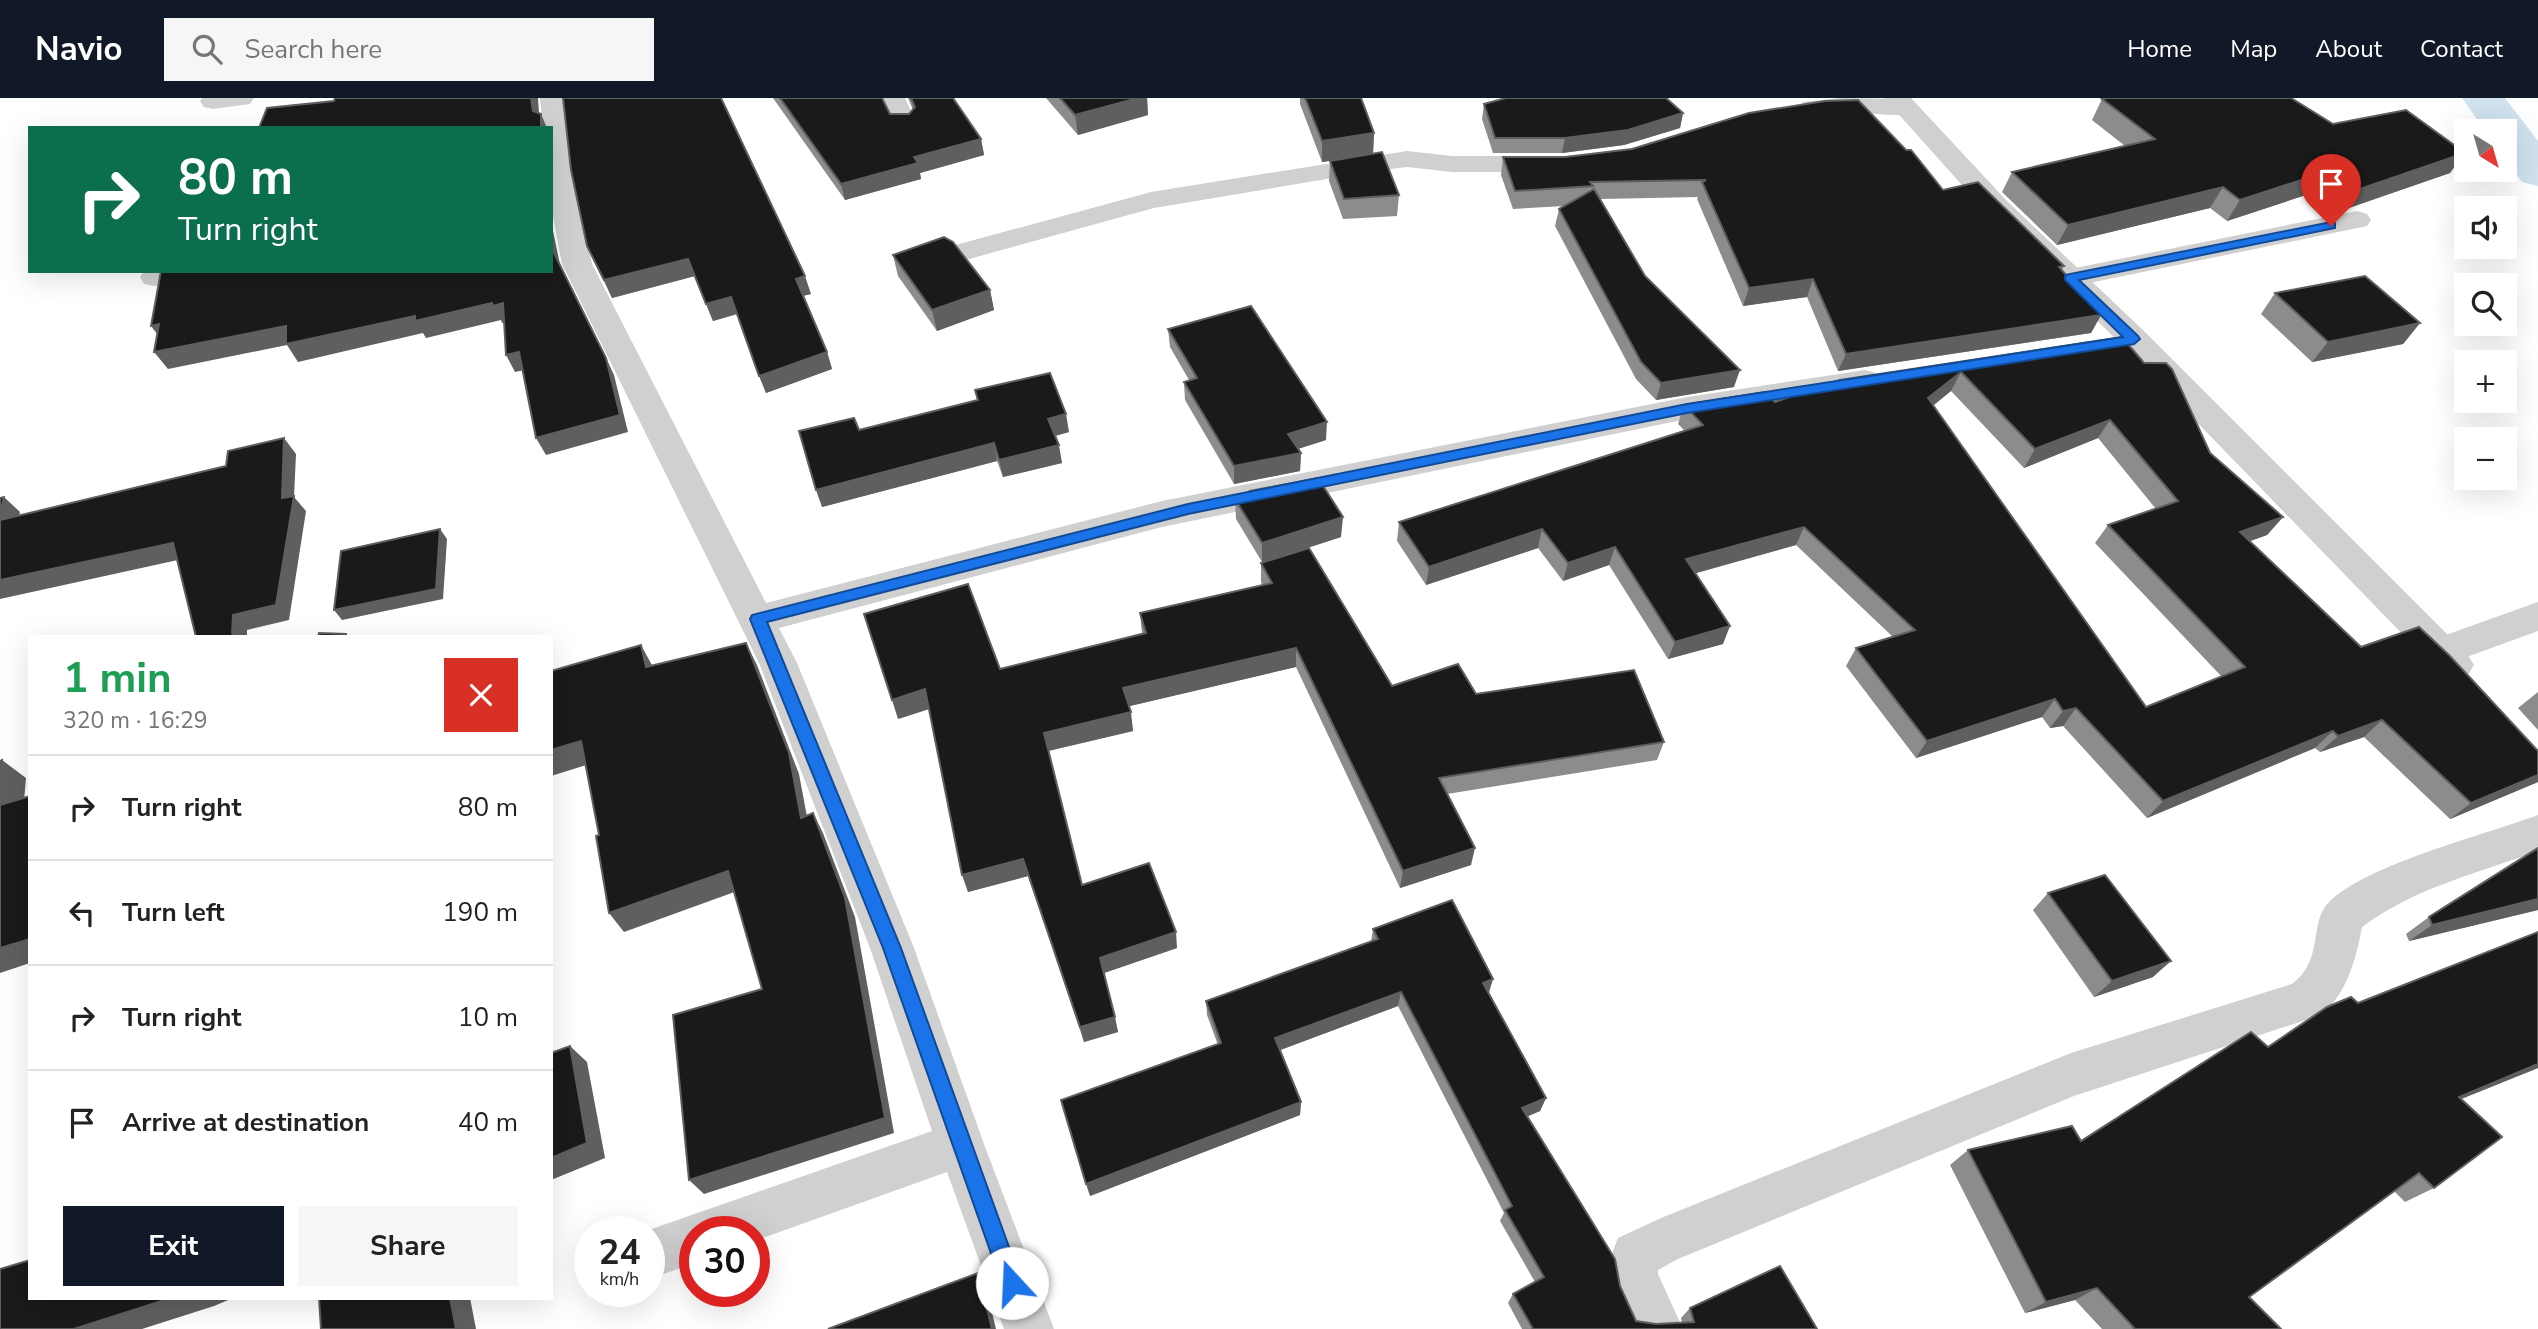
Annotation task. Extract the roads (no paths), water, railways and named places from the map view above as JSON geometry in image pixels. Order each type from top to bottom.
[{"type":"street","points":[[213,101],[241,98]]},
{"type":"street","points":[[1787,111],[1901,102],[1997,208],[2134,339],[2442,651],[2477,690]]},
{"type":"street","points":[[553,137],[577,264],[758,619],[892,948],[960,1144],[1029,1329]]},
{"type":"street","points":[[962,252],[1151,200],[1374,163],[1407,159],[1452,164],[1574,162]]},
{"type":"street","points":[[2070,278],[2357,220]]},
{"type":"street","points":[[155,277],[175,273]]},
{"type":"street","points":[[2093,346],[2134,339]]},
{"type":"street","points":[[758,619],[1162,514],[1687,408],[1890,377]]},
{"type":"street","points":[[2442,651],[2538,616]]},
{"type":"street","points":[[1658,1329],[1637,1289],[1631,1268],[1635,1255],[2071,1075],[2305,1000],[2324,985],[2339,939],[2342,918],[2354,906],[2414,878],[2538,833]]},
{"type":"street","points":[[756,1216],[960,1144]]},
{"type":"waterway","points":[[2483,98],[2538,172]]}]
